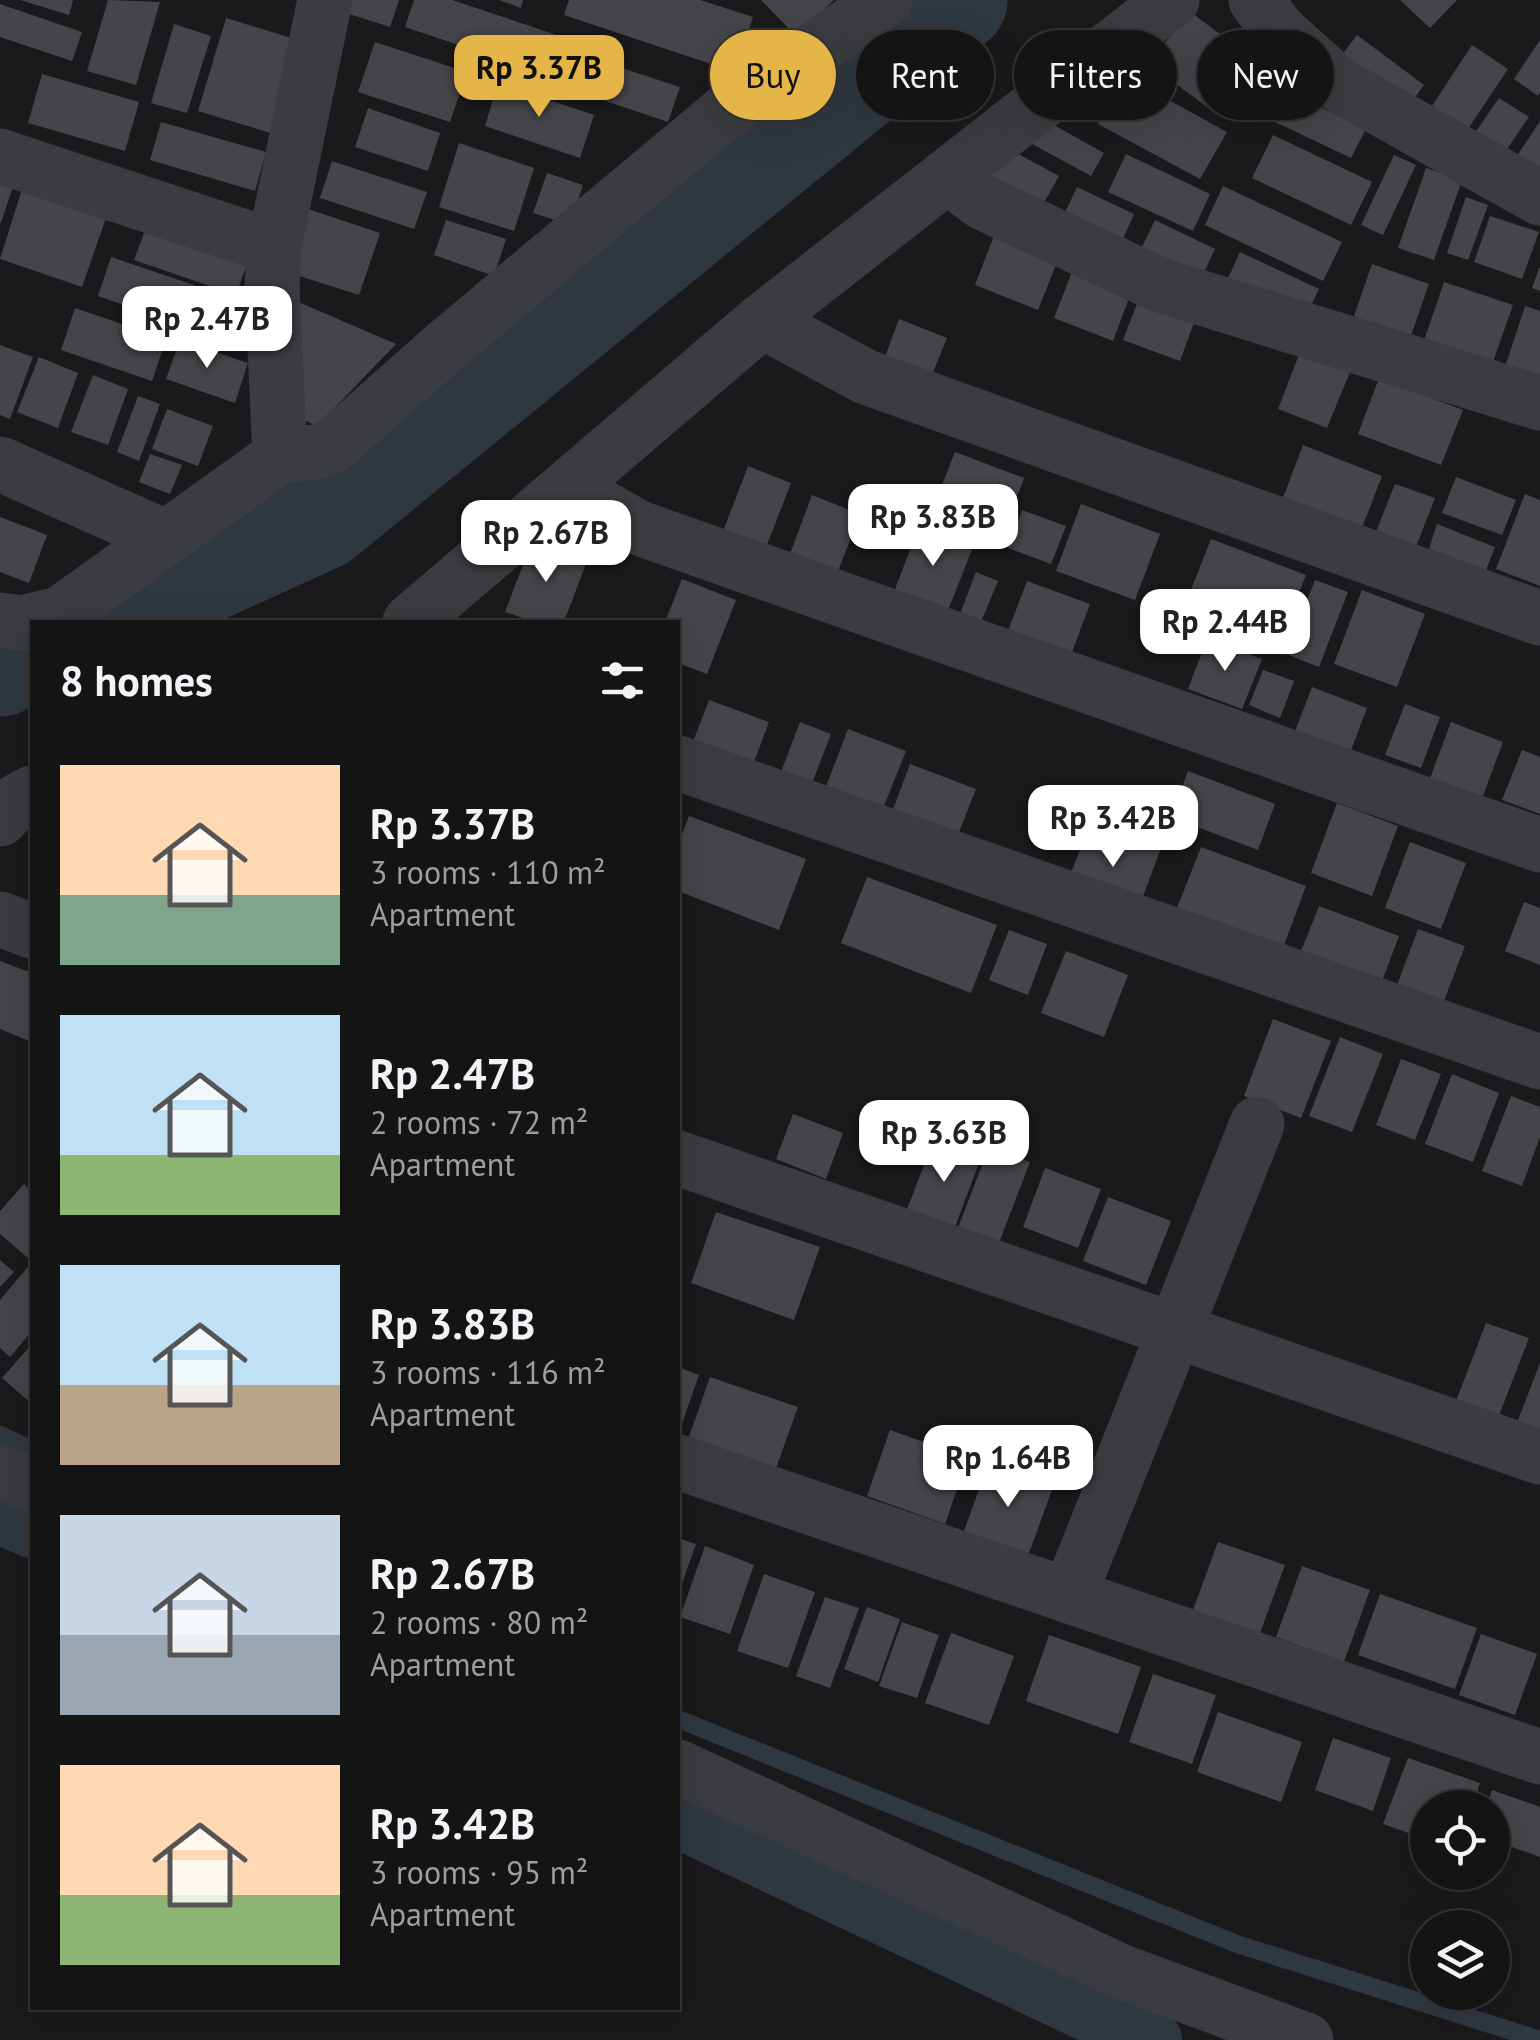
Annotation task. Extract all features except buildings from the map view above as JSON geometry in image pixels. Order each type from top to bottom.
[{"type":"street","points":[[280,456],[272,284],[274,247],[326,0]]},
{"type":"street","points":[[34,620],[60,614],[280,456],[322,451],[336,443],[722,114],[885,0]]},
{"type":"street","points":[[412,620],[762,321],[1172,0]]},
{"type":"street","points":[[1256,0],[1278,30],[1339,85],[1540,198]]},
{"type":"street","points":[[0,156],[274,247]]},
{"type":"street","points":[[947,176],[982,202],[1160,286],[1540,403]]},
{"type":"street","points":[[762,321],[866,378],[1540,618]]},
{"type":"street","points":[[0,464],[165,537]]},
{"type":"street","points":[[568,488],[638,528],[1540,845]]},
{"type":"street","points":[[0,620],[30,621]]},
{"type":"street","points":[[680,763],[1540,1062]]},
{"type":"street","points":[[0,820],[17,801],[30,795]]},
{"type":"street","points":[[0,919],[30,930]]},
{"type":"street","points":[[1070,1596],[1257,1124]]},
{"type":"street","points":[[680,1159],[1540,1457]]},
{"type":"street","points":[[680,1463],[1540,1756]]},
{"type":"street","points":[[0,1472],[30,1483]]},
{"type":"street","points":[[680,1768],[1122,1972],[1306,2040]]},
{"type":"waterway","points":[[95,620],[320,518],[955,0]]},
{"type":"waterway","points":[[0,664],[30,650]]},
{"type":"waterway","points":[[0,1435],[30,1449]]},
{"type":"waterway","points":[[0,1513],[30,1526]]},
{"type":"waterway","points":[[680,1720],[1237,1944],[1540,2040]]},
{"type":"waterway","points":[[680,1818],[1151,2040]]}]
